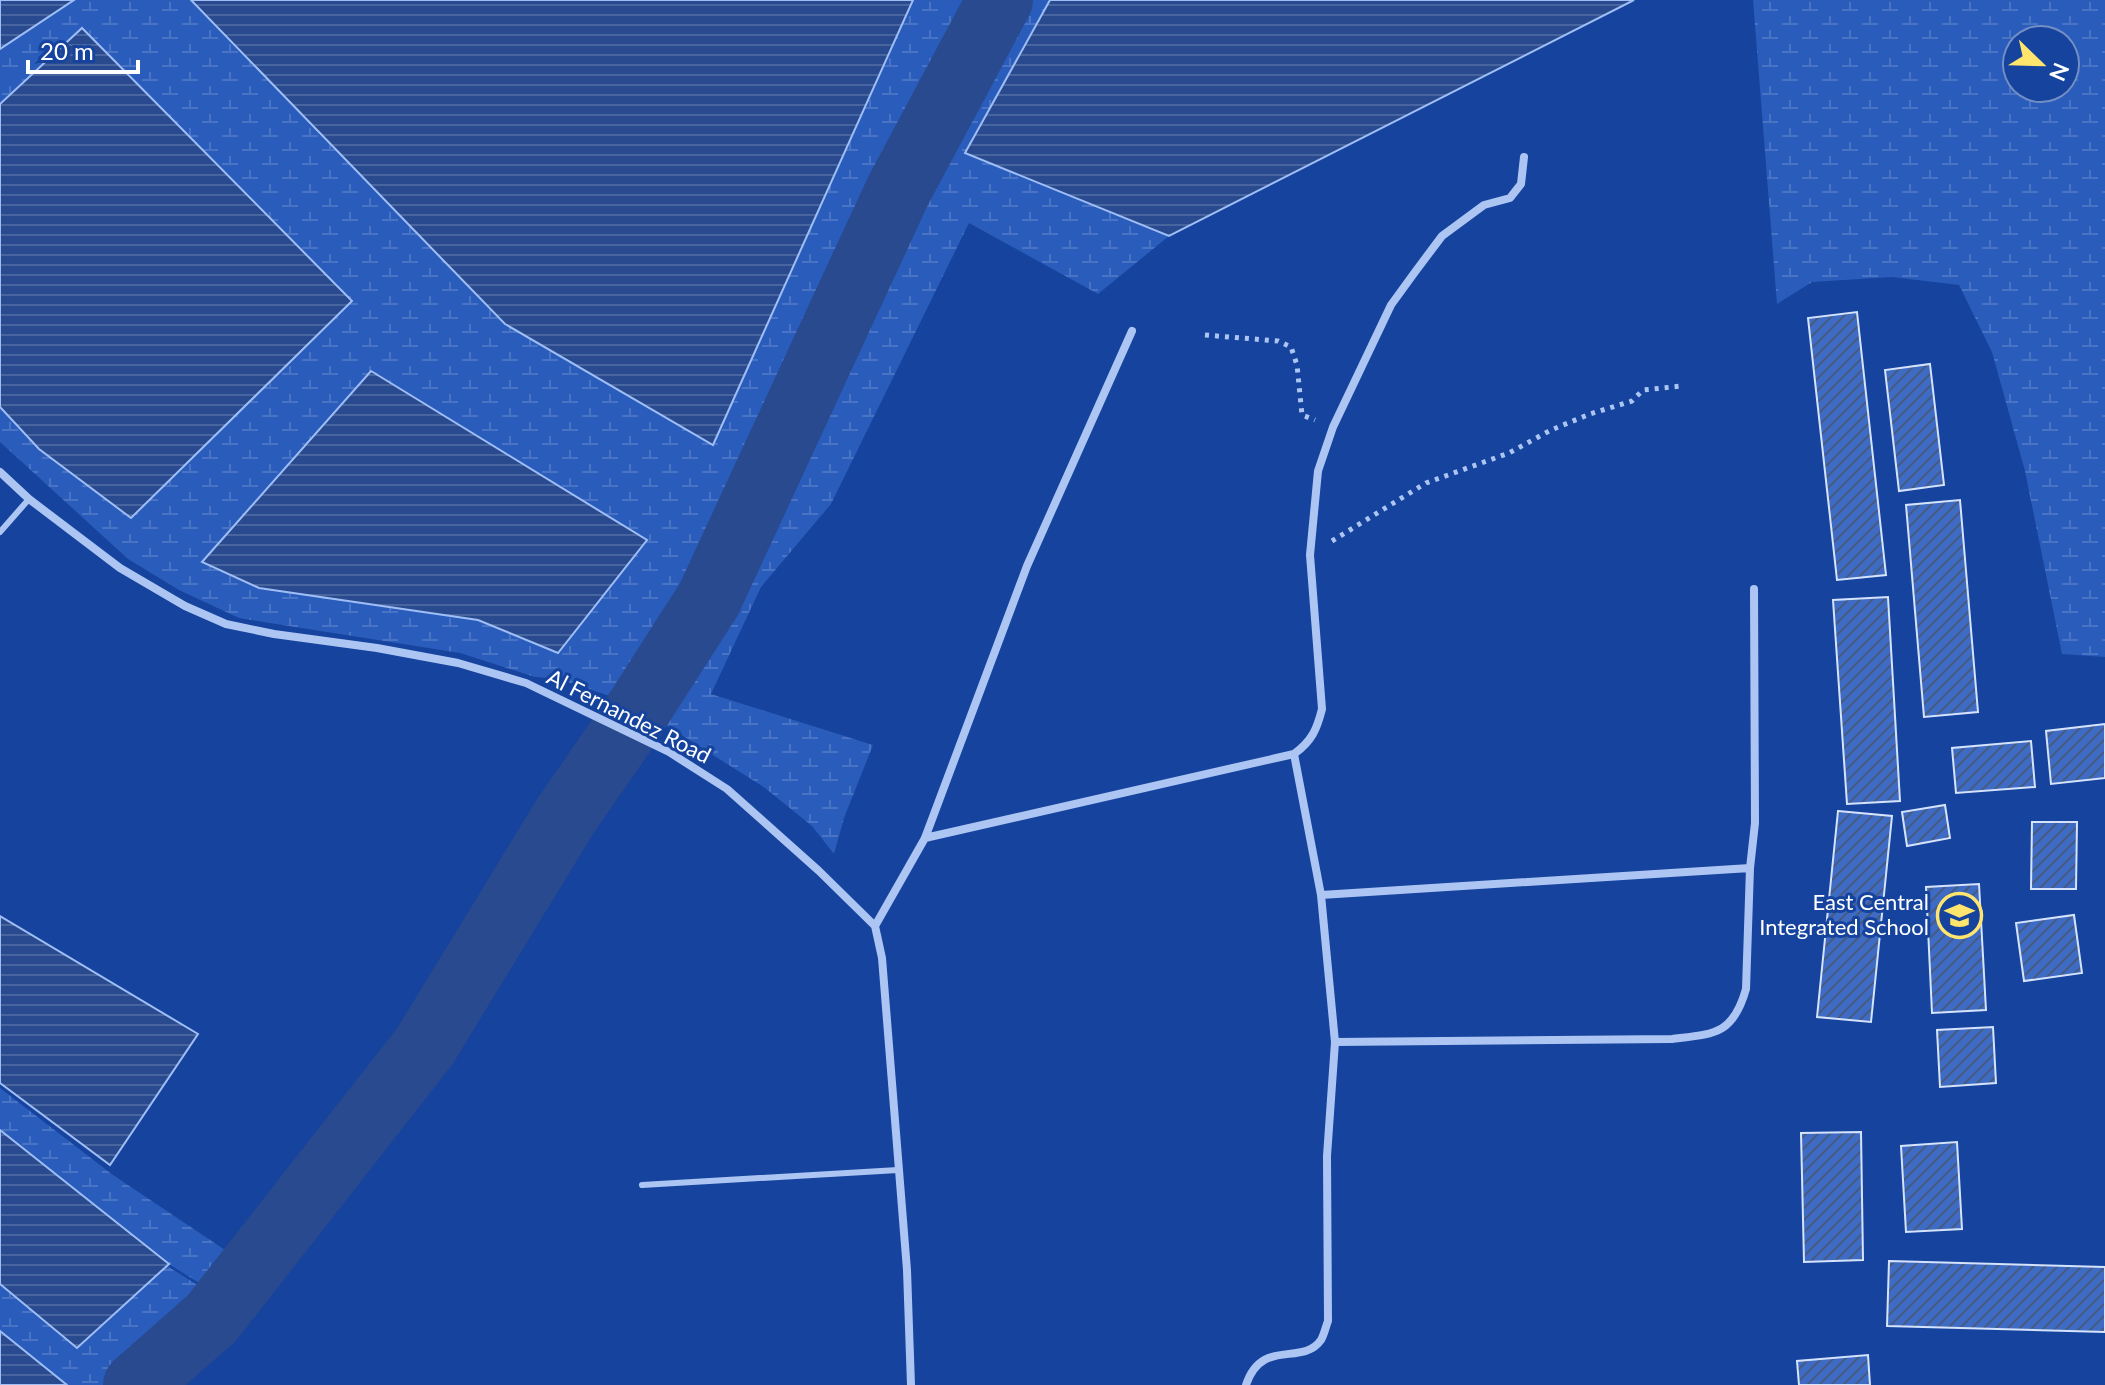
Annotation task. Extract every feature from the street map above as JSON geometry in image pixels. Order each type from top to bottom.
[{"type":"street","points":[[925,838],[1294,754],[1306,746],[1317,729],[1322,709],[1310,555],[1318,471],[1333,427],[1391,305],[1442,236],[1484,205],[1510,198],[1521,184],[1524,157]]},
{"type":"street","points":[[911,1385],[907,1270],[882,958],[875,926],[925,838],[1027,566],[1132,331]]},
{"type":"street","name":"Al Fernandez Road","points":[[0,472],[29,499],[120,568],[185,606],[226,624],[458,663],[526,683],[669,752],[727,789],[773,828],[875,926]]},
{"type":"street","points":[[1335,1042],[1672,1039],[1715,1034],[1731,1020],[1740,1008],[1746,989],[1750,868],[1755,823],[1754,589]]},
{"type":"street","points":[[1246,1385],[1254,1367],[1265,1358],[1309,1349],[1321,1340],[1328,1321],[1327,1156],[1335,1042],[1321,895],[1294,754]]},
{"type":"street","points":[[1321,895],[1750,868]]},
{"type":"lane","points":[[0,532],[29,499]]},
{"type":"lane","points":[[642,1185],[898,1170]]},
{"type":"path","points":[[1205,335],[1278,341],[1291,347],[1297,365],[1302,415],[1333,427]]},
{"type":"path","points":[[1310,555],[1426,483],[1509,453],[1577,419],[1632,401],[1643,390],[1682,386]]},
{"type":"green space","points":[[74,0],[191,0],[505,324],[713,444],[913,0],[1050,0],[965,153],[1169,236],[1098,294],[969,223],[831,504],[761,587],[711,694],[873,745],[844,818],[834,854],[812,826],[765,788],[631,703],[558,679],[535,677],[460,653],[239,618],[179,590],[128,559],[0,442],[0,407],[39,449],[81,28],[0,104],[0,49]],"holes":[[[646,540],[558,652],[478,620],[259,588]]]},
{"type":"green space","points":[[1753,0],[2105,0],[2105,657],[2062,654],[2025,471],[1992,352],[1959,285],[1892,277],[1812,282],[1777,304]]},
{"type":"green space","points":[[0,1088],[113,1175],[252,1268],[226,1300],[169,1264],[0,1130]]},
{"type":"green space","points":[[167,1266],[225,1302],[212,1318],[138,1385],[0,1385],[0,1284],[77,1348]]},
{"type":"shaded area","points":[[0,0],[74,0],[0,49]]},
{"type":"shaded area","points":[[191,0],[913,0],[713,445],[505,324]]},
{"type":"shaded area","points":[[1050,0],[1634,0],[1169,236],[965,153]]},
{"type":"shaded area","points":[[82,28],[352,301],[131,518],[39,449],[0,407],[0,104]]},
{"type":"shaded area","points":[[371,371],[647,540],[558,653],[478,620],[259,588],[202,562]]},
{"type":"shaded area","points":[[0,916],[198,1034],[110,1165],[0,1083]]},
{"type":"shaded area","points":[[0,1130],[169,1264],[77,1348],[0,1284]]},
{"type":"shaded area","points":[[0,1331],[67,1385],[0,1385]]},
{"type":"building","points":[[1857,312],[1886,575],[1837,580],[1808,318]]},
{"type":"building","points":[[1930,364],[1944,485],[1899,491],[1885,370]]},
{"type":"building","points":[[1960,500],[1978,712],[1924,717],[1906,505]]},
{"type":"building","points":[[1888,597],[1900,801],[1847,804],[1833,600]]},
{"type":"building","points":[[2105,724],[2105,778],[2051,784],[2046,731]]},
{"type":"building","points":[[2031,741],[2035,787],[1956,793],[1952,748]]},
{"type":"building","points":[[1945,805],[1950,838],[1907,846],[1902,812]]},
{"type":"building","points":[[1838,811],[1892,816],[1871,1022],[1817,1017]]},
{"type":"building","points":[[2032,822],[2077,822],[2076,889],[2031,889]]},
{"type":"building","points":[[1979,884],[1986,1010],[1932,1013],[1926,887]]},
{"type":"building","points":[[2074,915],[2082,973],[2024,981],[2016,923]]},
{"type":"building","points":[[1993,1027],[1996,1083],[1940,1087],[1937,1030]]},
{"type":"building","points":[[1861,1132],[1863,1260],[1804,1262],[1801,1133]]},
{"type":"building","points":[[1957,1142],[1962,1229],[1906,1232],[1901,1146]]},
{"type":"building","points":[[1889,1261],[2105,1267],[2105,1332],[1887,1326]]},
{"type":"building","points":[[1868,1355],[1870,1385],[1799,1385],[1797,1361]]},
{"type":"waterway","points":[[136,1385],[212,1318],[425,1046],[566,815],[709,599],[898,191],[1000,0]]},
{"type":"place","name":"East Central Integrated School","points":[[1960,915]]}]
